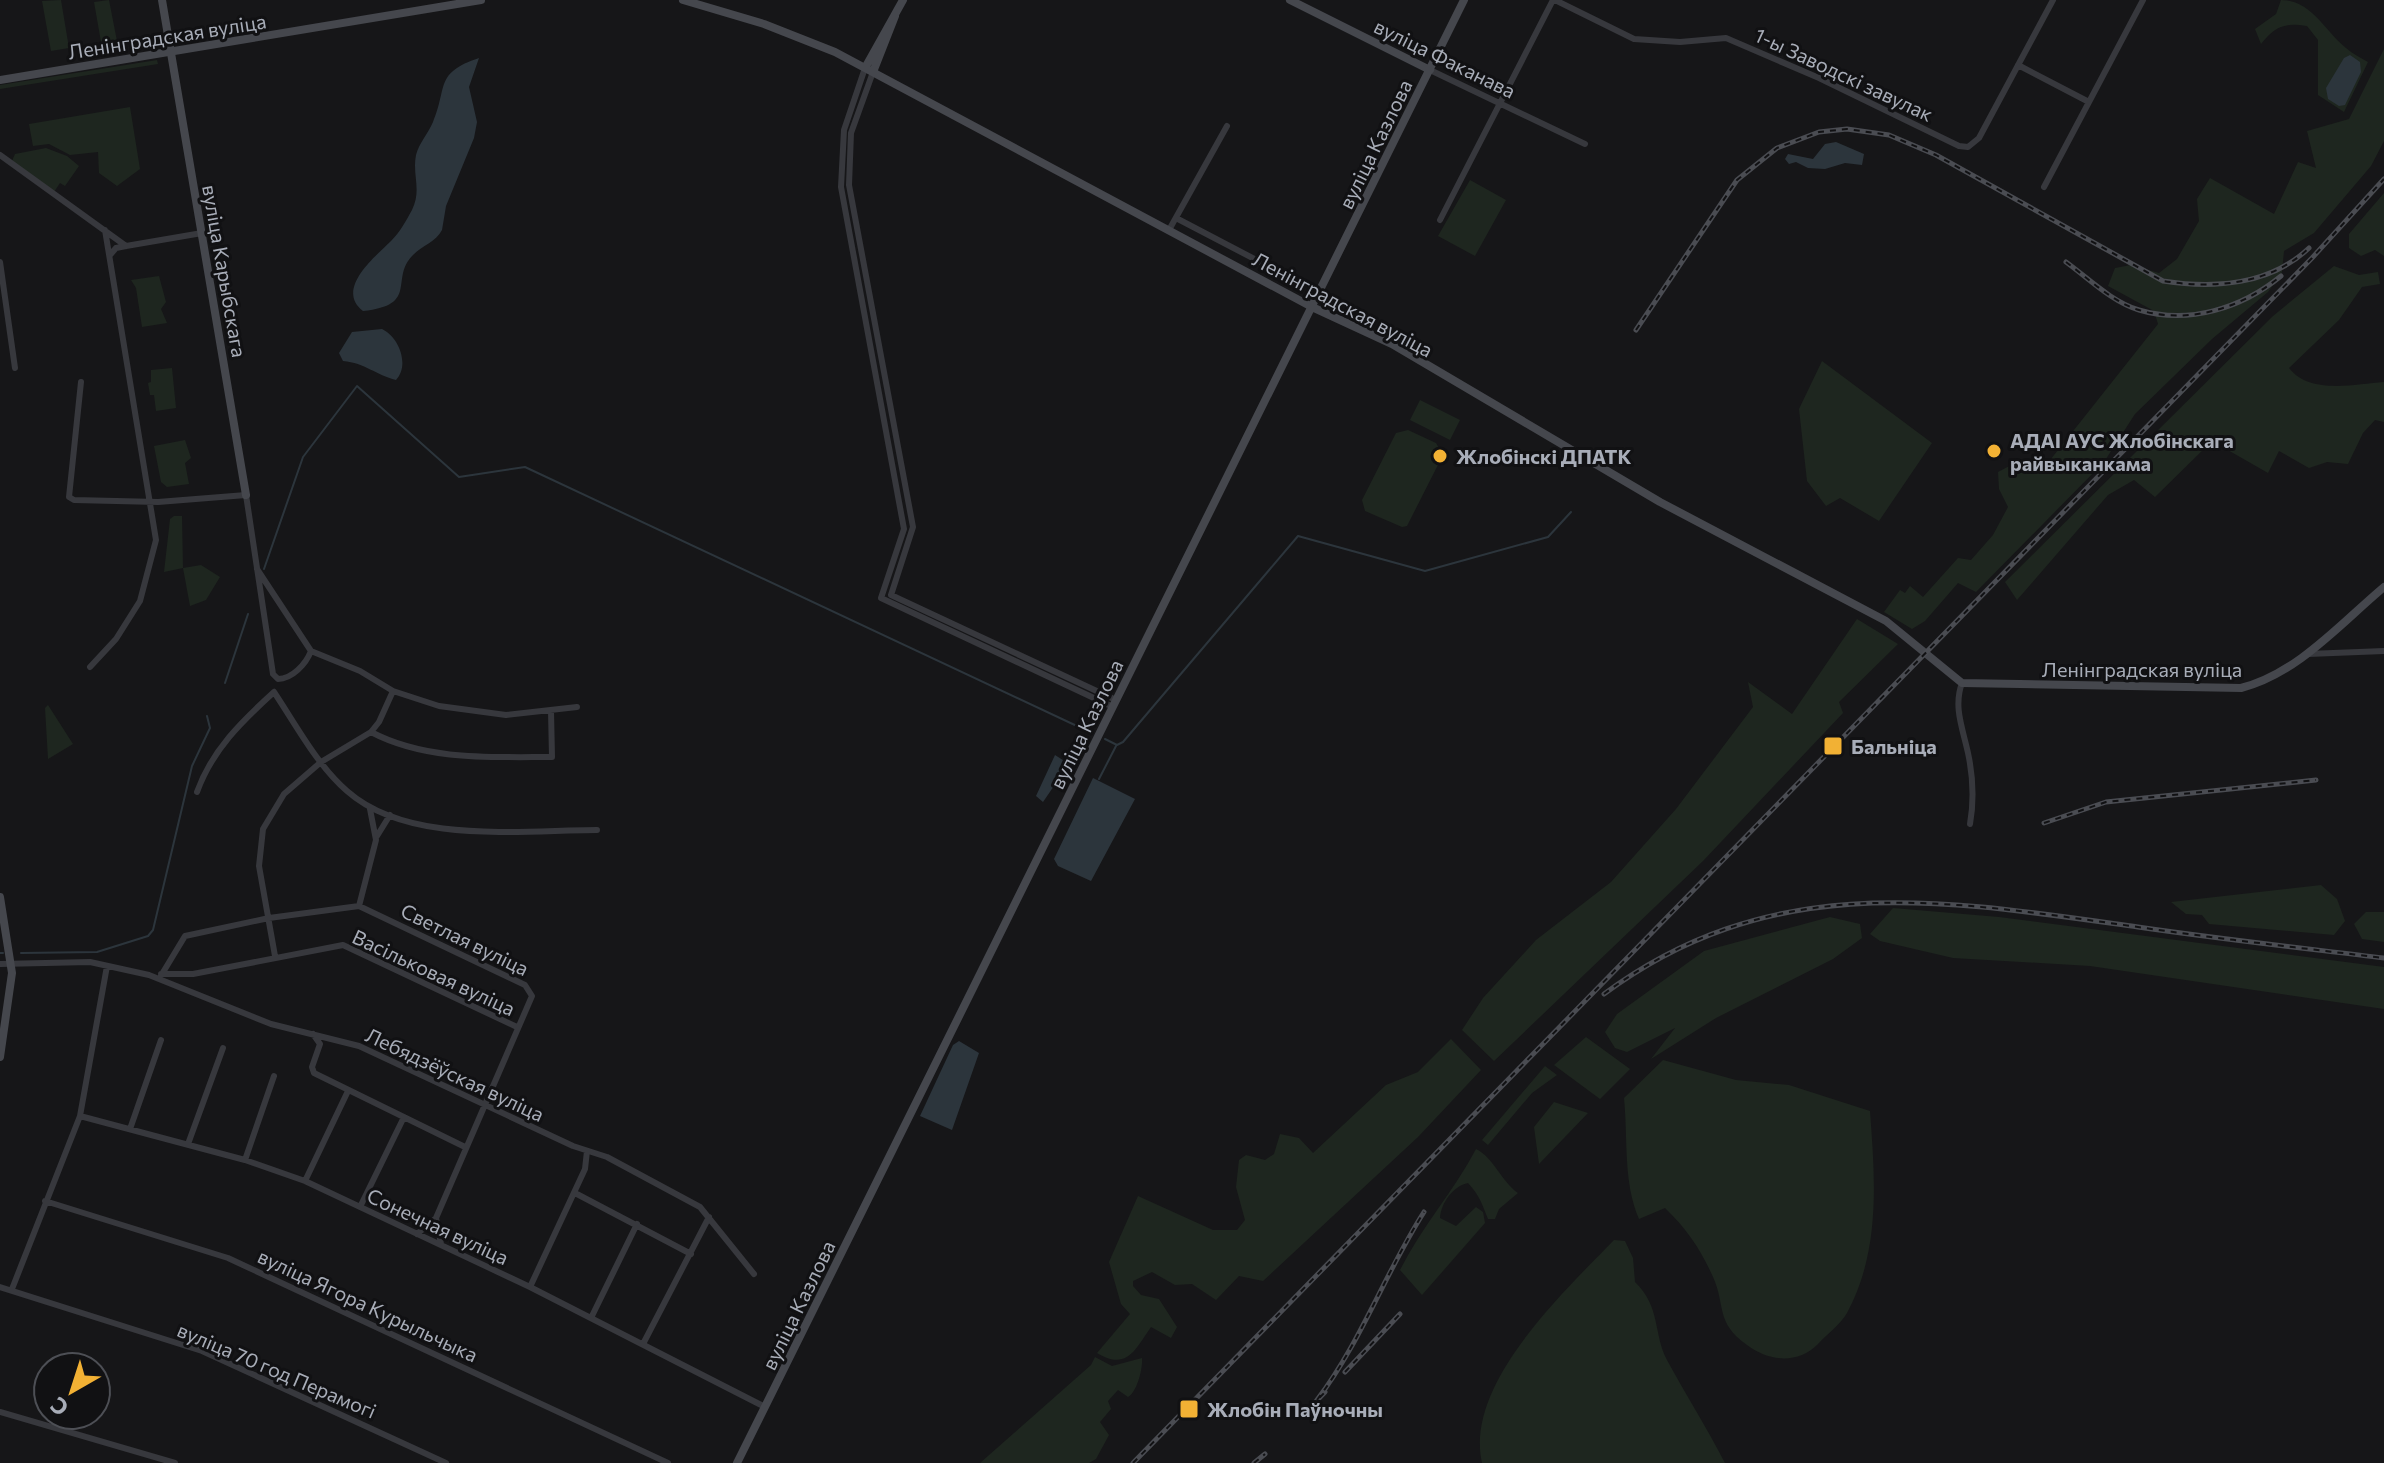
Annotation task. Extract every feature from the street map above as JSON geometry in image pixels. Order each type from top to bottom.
[{"type":"main road","name":"вуліца Карыбскага","points":[[162,0],[246,495]]},
{"type":"main road","name":"Ленінградская вуліца","points":[[0,80],[481,0]]},
{"type":"main road","name":"Ленінградская вуліца","points":[[683,0],[764,24],[869,70],[1312,307],[1392,344],[1674,510],[1886,621],[1962,683],[2241,688],[2276,674],[2307,654],[2384,587]]},
{"type":"main road","points":[[869,70],[903,0]]},
{"type":"main road","name":"вуліца Факанава","points":[[1290,0],[1430,70]]},
{"type":"main road","name":"вуліца Казлова","points":[[737,1463],[1464,0]]},
{"type":"main road","points":[[0,897],[12,964],[0,1057]]},
{"type":"street","points":[[1440,220],[1554,0]]},
{"type":"street","name":"1-ы Заводскі завулак","points":[[1554,0],[1634,39],[1680,42],[1726,38],[1819,78],[1959,146],[1968,147],[1979,138],[2018,65]]},
{"type":"street","points":[[2053,0],[2018,65],[2087,101]]},
{"type":"street","points":[[2044,187],[2143,0]]},
{"type":"street","points":[[869,70],[851,133],[849,185],[913,527],[891,595],[1114,704]]},
{"type":"street","name":"вуліца Факанава","points":[[1430,70],[1585,144]]},
{"type":"street","points":[[1169,230],[1227,126]]},
{"type":"street","points":[[0,155],[126,246]]},
{"type":"street","points":[[1176,218],[1287,276]]},
{"type":"street","points":[[105,230],[112,246]]},
{"type":"street","points":[[112,246],[202,233]]},
{"type":"street","points":[[90,667],[116,639],[146,587],[156,540],[110,255],[111,239],[118,238]]},
{"type":"street","points":[[0,262],[15,368]]},
{"type":"street","points":[[81,382],[69,497],[74,500],[152,502],[246,495],[275,677],[274,692],[343,789],[370,809],[433,828],[476,831],[597,830]]},
{"type":"street","points":[[257,569],[311,651],[360,671],[393,691],[415,700],[506,715],[577,707]]},
{"type":"street","points":[[275,677],[290,676],[305,662],[311,651]]},
{"type":"street","points":[[2307,654],[2384,651]]},
{"type":"street","points":[[1962,683],[1958,713],[1972,780],[1970,824]]},
{"type":"street","points":[[275,956],[259,866],[263,829],[284,794],[321,762],[371,732],[393,691]]},
{"type":"street","points":[[197,792],[213,757],[237,727],[274,692]]},
{"type":"street","points":[[371,732],[386,740],[469,757],[552,757],[551,711]]},
{"type":"street","points":[[370,809],[376,840]]},
{"type":"street","points":[[162,974],[185,936],[269,918],[359,906],[376,840],[390,815]]},
{"type":"street","name":"Светлая вуліца","points":[[359,906],[525,985],[532,996],[436,1218]]},
{"type":"street","name":"Васільковая вуліца","points":[[149,975],[177,975],[343,945],[517,1027]]},
{"type":"street","name":"Лебядзёўская вуліца","points":[[0,964],[90,962],[149,975],[271,1024],[359,1046],[587,1151],[607,1157],[700,1207],[754,1274]]},
{"type":"street","points":[[12,1289],[80,1116],[107,966]]},
{"type":"street","points":[[175,985],[177,975]]},
{"type":"street","points":[[313,1033],[320,1044],[311,1070],[465,1147]]},
{"type":"street","points":[[130,1129],[161,1040]]},
{"type":"street","points":[[188,1144],[223,1048]]},
{"type":"street","points":[[245,1160],[274,1076]]},
{"type":"street","points":[[305,1181],[348,1091]]},
{"type":"street","name":"Сонечная вуліца","points":[[80,1116],[245,1160],[305,1181],[530,1287],[765,1407]]},
{"type":"street","points":[[360,1207],[404,1117]]},
{"type":"street","points":[[530,1287],[575,1193],[585,1169],[587,1151]]},
{"type":"street","points":[[575,1193],[691,1254]]},
{"type":"street","name":"вуліца Ягора Курыльчыка","points":[[45,1201],[228,1258],[668,1463]]},
{"type":"street","points":[[643,1344],[709,1217]]},
{"type":"street","points":[[417,1234],[436,1218],[441,1244]]},
{"type":"street","points":[[591,1318],[637,1224]]},
{"type":"street","name":"вуліца 70 год Перамогі","points":[[0,1287],[202,1351],[446,1463]]},
{"type":"street","points":[[0,1412],[175,1463]]},
{"type":"shaded area","points":[[61,0],[69,48],[51,51],[42,1]]},
{"type":"shaded area","points":[[109,0],[117,41],[101,42],[94,2]]},
{"type":"shaded area","points":[[2281,0],[2301,5],[2346,48],[2368,62],[2344,112],[2318,95],[2318,40],[2307,26],[2281,27],[2261,44],[2255,29],[2276,14]]},
{"type":"shaded area","points":[[2384,49],[2384,141],[2371,166],[2314,233],[2284,251],[2282,272],[2268,292],[2212,339],[2135,414],[2104,462],[1976,592],[1958,583],[1925,621],[1912,629],[1884,612],[1900,590],[1905,593],[1910,586],[1923,597],[1958,558],[1971,560],[1993,535],[2008,507],[1999,489],[1998,472],[2017,462],[2043,469],[2158,324],[2154,311],[2108,286],[2115,268],[2131,265],[2159,273],[2177,259],[2199,221],[2197,199],[2210,178],[2274,214],[2298,162],[2316,168],[2307,131],[2349,119]]},
{"type":"shaded area","points":[[2350,55],[2360,62],[2361,72],[2345,105],[2339,106],[2328,99],[2326,88],[2344,58]]},
{"type":"shaded area","points":[[479,58],[469,87],[477,122],[474,138],[446,206],[442,230],[406,264],[398,297],[381,308],[363,311],[355,302],[355,283],[368,264],[397,234],[412,210],[417,189],[416,155],[433,122],[445,82],[455,69]]},
{"type":"shaded area","points":[[157,60],[158,64],[0,89],[0,85]]},
{"type":"shaded area","points":[[130,107],[140,169],[117,186],[99,173],[98,152],[70,155],[49,144],[33,146],[29,124]]},
{"type":"shaded area","points":[[1836,142],[1864,154],[1862,165],[1845,163],[1825,169],[1808,168],[1796,162],[1789,164],[1785,159],[1788,154],[1813,159],[1825,144]]},
{"type":"shaded area","points":[[46,148],[67,156],[79,166],[65,186],[60,183],[54,192],[12,161],[15,154]]},
{"type":"shaded area","points":[[1470,180],[1506,200],[1475,256],[1438,236]]},
{"type":"shaded area","points":[[2384,193],[2384,256],[2375,250],[2361,256],[2349,248],[2349,234]]},
{"type":"shaded area","points":[[2334,266],[2359,275],[2378,272],[2380,284],[2362,287],[2339,320],[2289,368],[2308,382],[2320,385],[2384,382],[2384,422],[2375,420],[2363,433],[2348,464],[2327,462],[2309,468],[2279,451],[2268,473],[2212,441],[2155,497],[2134,480],[2108,495],[2017,600],[2005,582],[2273,316]]},
{"type":"shaded area","points":[[159,276],[166,302],[161,309],[167,323],[142,327],[136,288],[131,280]]},
{"type":"shaded area","points":[[382,329],[393,338],[401,352],[402,367],[396,380],[343,361],[339,353],[352,332]]},
{"type":"shaded area","points":[[1822,361],[1932,443],[1879,521],[1840,498],[1826,506],[1807,481],[1799,409]]},
{"type":"shaded area","points":[[172,368],[176,408],[156,411],[154,395],[150,395],[148,383],[151,382],[151,370]]},
{"type":"shaded area","points":[[1420,400],[1460,420],[1450,440],[1410,420]]},
{"type":"shaded area","points":[[1408,430],[1436,443],[1443,455],[1407,526],[1402,527],[1365,511],[1362,500],[1396,433]]},
{"type":"shaded area","points":[[185,440],[191,458],[185,463],[189,484],[167,487],[161,482],[154,446]]},
{"type":"shaded area","points":[[182,516],[183,568],[164,572],[170,519]]},
{"type":"shaded area","points":[[201,565],[220,577],[206,600],[190,606],[183,568]]},
{"type":"shaded area","points":[[1857,619],[1898,644],[1839,702],[1843,713],[1703,861],[1494,1061],[1462,1030],[1483,998],[1536,940],[1611,882],[1676,809],[1753,707],[1748,682],[1792,714]]},
{"type":"shaded area","points":[[48,705],[73,744],[48,759],[45,708]]},
{"type":"shaded area","points":[[1055,755],[1069,764],[1043,802],[1036,796]]},
{"type":"shaded area","points":[[1093,778],[1135,799],[1091,881],[1058,866],[1054,859]]},
{"type":"shaded area","points":[[2321,885],[2337,899],[2345,921],[2334,935],[2209,924],[2202,915],[2186,914],[2171,902]]},
{"type":"shaded area","points":[[1893,908],[1999,917],[2384,967],[2384,1009],[2090,966],[1953,958],[1880,941],[1870,934]]},
{"type":"shaded area","points":[[2366,912],[2384,912],[2384,942],[2362,939],[2354,924]]},
{"type":"shaded area","points":[[1830,917],[1860,924],[1862,938],[1833,959],[1716,1018],[1651,1059],[1675,1028],[1627,1052],[1615,1048],[1605,1032],[1617,1014],[1704,951]]},
{"type":"shaded area","points":[[1586,1037],[1630,1069],[1600,1099],[1554,1065]]},
{"type":"shaded area","points":[[1451,1039],[1481,1070],[1418,1137],[1263,1281],[1239,1276],[1216,1300],[1192,1284],[1175,1285],[1152,1272],[1133,1281],[1133,1286],[1141,1295],[1159,1299],[1177,1327],[1171,1338],[1151,1327],[1135,1350],[1123,1359],[1107,1358],[1097,1353],[1130,1314],[1121,1304],[1109,1262],[1138,1196],[1213,1230],[1237,1230],[1245,1220],[1236,1187],[1239,1160],[1246,1155],[1265,1160],[1274,1154],[1280,1134],[1299,1138],[1313,1153],[1386,1085],[1418,1072]]},
{"type":"shaded area","points":[[959,1041],[979,1053],[952,1130],[920,1116],[953,1045]]},
{"type":"shaded area","points":[[1663,1060],[1736,1080],[1789,1085],[1870,1111],[1874,1188],[1866,1264],[1844,1317],[1818,1344],[1802,1355],[1784,1358],[1765,1355],[1737,1337],[1726,1321],[1708,1267],[1680,1224],[1665,1208],[1639,1219],[1628,1175],[1624,1098]]},
{"type":"shaded area","points":[[1545,1066],[1557,1075],[1532,1093],[1488,1145],[1482,1140]]},
{"type":"shaded area","points":[[1554,1102],[1588,1113],[1539,1164],[1534,1127]]},
{"type":"shaded area","points":[[1476,1149],[1488,1158],[1518,1193],[1499,1209],[1495,1219],[1488,1219],[1478,1196],[1468,1183],[1453,1191],[1440,1218],[1456,1226],[1476,1207],[1483,1212],[1485,1223],[1422,1295],[1400,1270]]},
{"type":"shaded area","points":[[1614,1240],[1625,1241],[1633,1258],[1635,1282],[1649,1301],[1667,1360],[1725,1463],[1482,1463],[1480,1433],[1488,1402],[1503,1371],[1522,1341]]},
{"type":"shaded area","points":[[1095,1357],[1112,1366],[1142,1358],[1139,1379],[1131,1394],[1128,1397],[1118,1390],[1108,1401],[1111,1409],[1100,1422],[1109,1435],[1096,1459],[1089,1463],[980,1463],[1091,1365]]},
{"type":"waterway","points":[[264,569],[303,457],[357,386],[459,477],[525,467],[1079,727]]},
{"type":"waterway","points":[[1105,739],[1117,745],[1123,742],[1298,536],[1425,571],[1548,537],[1571,512]]},
{"type":"waterway","points":[[225,683],[248,614]]},
{"type":"waterway","points":[[21,953],[97,952],[148,936],[153,930],[192,766],[210,728],[207,716]]},
{"type":"waterway","points":[[1099,779],[1116,746]]},
{"type":"railway","points":[[1636,330],[1737,180],[1777,148],[1819,132],[1847,129],[1889,135],[1936,155],[2163,281],[2221,284],[2259,277],[2277,270],[2309,248]]},
{"type":"railway","points":[[1133,1463],[2312,258],[2384,179]]},
{"type":"railway","points":[[2066,262],[2110,296],[2129,306],[2177,316],[2232,305],[2281,276]]},
{"type":"railway","points":[[2044,823],[2106,802],[2316,780]]},
{"type":"railway","points":[[1604,994],[1668,954],[1732,927],[1796,911],[1862,904],[1929,903],[1997,908],[2384,958]]},
{"type":"railway","points":[[1317,1400],[1347,1355],[1424,1212]]},
{"type":"railway","points":[[1345,1372],[1400,1314]]},
{"type":"railway","points":[[1303,1415],[1325,1392]]},
{"type":"railway","points":[[1254,1463],[1265,1454]]},
{"type":"place","name":"АДАІ АУС Жлобінскага райвыканкама","points":[[1994,451]]},
{"type":"place","name":"Жлобінскі ДПАТК","points":[[1440,456]]},
{"type":"place","name":"Бальніца","points":[[1833,746]]},
{"type":"place","name":"Жлобін Паўночны","points":[[1189,1409]]}]
